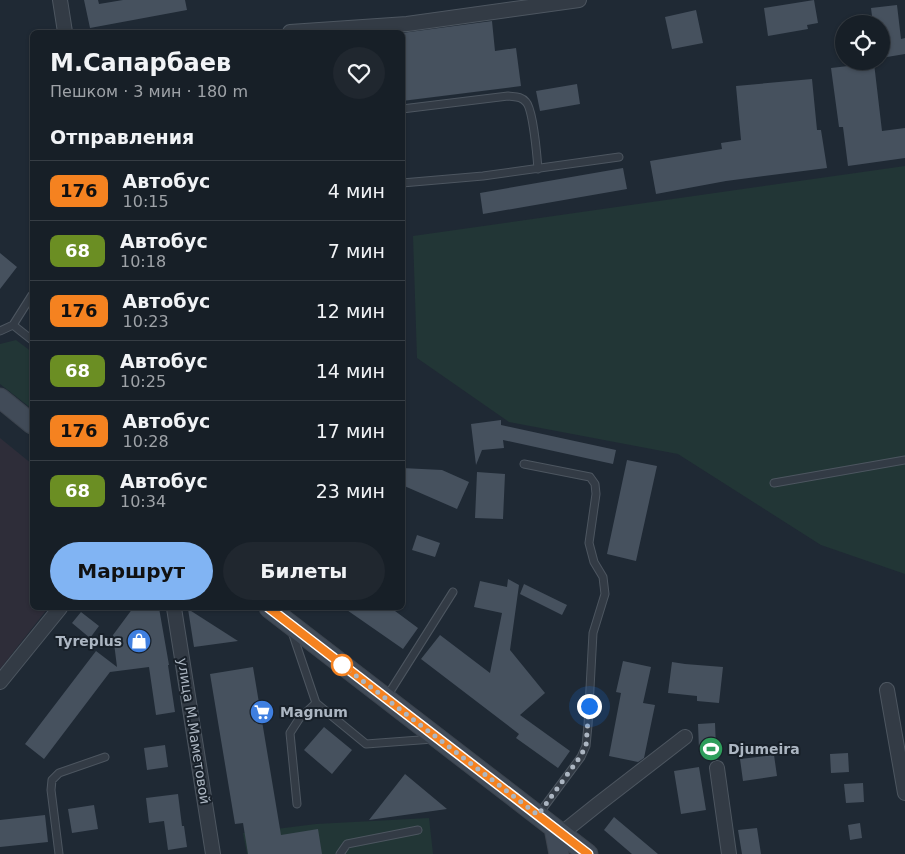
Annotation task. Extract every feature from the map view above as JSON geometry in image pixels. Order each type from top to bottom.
[{"type":"main road","points":[[0,398],[30,422]]},
{"type":"main road","points":[[272,610],[588,854]]},
{"type":"main road","points":[[558,831],[559,854]]},
{"type":"street","points":[[60,0],[65,30]]},
{"type":"street","points":[[325,30],[407,24],[579,0]]},
{"type":"street","points":[[0,682],[58,610]]},
{"type":"street","name":"улица М.Маметовой","points":[[174,610],[213,854]]},
{"type":"street","points":[[886,690],[905,793]]},
{"type":"street","points":[[558,831],[685,737]]},
{"type":"street","points":[[717,768],[729,854]]},
{"type":"lane","points":[[405,109],[508,96],[521,97],[528,103],[532,119],[538,169]]},
{"type":"lane","points":[[405,184],[483,176],[619,157]]},
{"type":"lane","points":[[0,331],[13,325],[30,298]]},
{"type":"lane","points":[[13,325],[30,338]]},
{"type":"lane","points":[[774,483],[905,460]]},
{"type":"lane","points":[[524,464],[590,476],[595,484],[596,494],[589,543],[594,562],[603,577],[606,594],[592,632],[586,746],[538,815]]},
{"type":"lane","points":[[386,698],[453,592]]},
{"type":"lane","points":[[289,624],[316,703],[366,744],[439,739]]},
{"type":"lane","points":[[297,804],[290,733],[300,719],[316,703]]},
{"type":"lane","points":[[59,854],[51,790],[52,780],[59,773],[105,756]]},
{"type":"lane","points":[[340,854],[347,844],[418,830]]},
{"type":"shaded area","points":[[0,438],[30,462],[30,610],[46,610],[0,669]]},
{"type":"green space","points":[[905,166],[905,574],[821,545],[678,454],[509,422],[417,358],[413,236]]},
{"type":"green space","points":[[16,340],[30,350],[30,407],[0,384],[0,344]]},
{"type":"green space","points":[[429,818],[433,854],[247,854],[243,833],[316,824]]},
{"type":"building","points":[[84,0],[98,0],[99,4],[123,0],[185,0],[187,10],[90,28]]},
{"type":"building","points":[[814,0],[818,23],[807,25],[808,29],[768,36],[764,8]]},
{"type":"building","points":[[897,5],[901,39],[905,38],[905,54],[890,56],[890,15],[872,15],[871,8]]},
{"type":"building","points":[[696,10],[703,43],[672,49],[665,17]]},
{"type":"building","points":[[492,21],[495,51],[516,48],[521,86],[405,101],[405,33]]},
{"type":"building","points":[[831,68],[835,68],[835,70],[875,70],[882,131],[905,128],[905,158],[848,166],[843,127],[839,127]]},
{"type":"building","points":[[812,79],[817,130],[821,130],[827,168],[726,181],[656,194],[650,161],[722,149],[721,143],[741,140],[736,86]]},
{"type":"building","points":[[577,84],[580,104],[540,111],[536,91]]},
{"type":"building","points":[[623,168],[627,189],[483,214],[480,193]]},
{"type":"building","points":[[0,253],[17,267],[0,289]]},
{"type":"building","points":[[501,420],[501,425],[616,450],[613,464],[503,440],[504,448],[482,450],[476,465],[471,424]]},
{"type":"building","points":[[627,460],[657,466],[636,561],[607,554]]},
{"type":"building","points":[[405,468],[442,470],[469,482],[457,509],[405,486]]},
{"type":"building","points":[[477,472],[505,474],[503,519],[475,518]]},
{"type":"building","points":[[417,535],[440,543],[435,557],[412,550]]},
{"type":"building","points":[[508,579],[519,585],[510,650],[545,693],[520,715],[570,751],[558,768],[516,738],[519,734],[421,659],[440,635],[490,673],[502,613],[474,607],[480,581],[507,587]]},
{"type":"building","points":[[524,584],[567,605],[562,615],[520,594]]},
{"type":"building","points":[[132,610],[159,610],[175,712],[156,715],[149,667],[110,672],[44,759],[25,744],[96,651],[117,667],[113,635]]},
{"type":"building","points":[[188,610],[238,641],[194,647]]},
{"type":"building","points":[[347,610],[394,610],[418,628],[403,649]]},
{"type":"building","points":[[81,612],[99,626],[90,638],[72,623]]},
{"type":"building","points":[[623,661],[651,667],[643,703],[655,705],[644,758],[638,762],[609,756],[621,693],[616,692]]},
{"type":"building","points":[[672,662],[723,667],[719,703],[697,701],[697,696],[668,693]]},
{"type":"building","points":[[253,667],[281,835],[318,829],[322,854],[248,854],[243,823],[235,824],[210,674]]},
{"type":"building","points":[[715,723],[716,748],[699,749],[698,724]]},
{"type":"building","points":[[324,727],[352,750],[332,774],[304,750]]},
{"type":"building","points":[[165,745],[168,767],[147,770],[144,748]]},
{"type":"building","points":[[848,753],[849,772],[831,773],[830,754]]},
{"type":"building","points":[[774,755],[777,776],[743,781],[740,759]]},
{"type":"building","points":[[699,767],[706,810],[681,814],[674,771]]},
{"type":"building","points":[[405,774],[447,809],[369,820]]},
{"type":"building","points":[[863,783],[864,802],[846,803],[844,784]]},
{"type":"building","points":[[178,794],[187,847],[168,850],[164,821],[149,823],[146,798]]},
{"type":"building","points":[[94,805],[98,829],[72,833],[68,809]]},
{"type":"building","points":[[45,815],[48,842],[0,847],[0,820]]},
{"type":"building","points":[[614,817],[658,854],[632,854],[604,830]]},
{"type":"building","points":[[860,823],[862,838],[850,840],[848,825]]},
{"type":"building","points":[[757,828],[761,854],[742,854],[738,830]]},
{"type":"bus line","name":"176","points":[[272,610],[588,854]]},
{"type":"place","name":"Tyreplus","points":[[139,641]]},
{"type":"place","name":"Magnum","points":[[262,712]]},
{"type":"place","name":"Djumeira","points":[[711,749]]},
{"type":"route","points":[[342,665],[538,815],[586,746],[589,706]]}]
